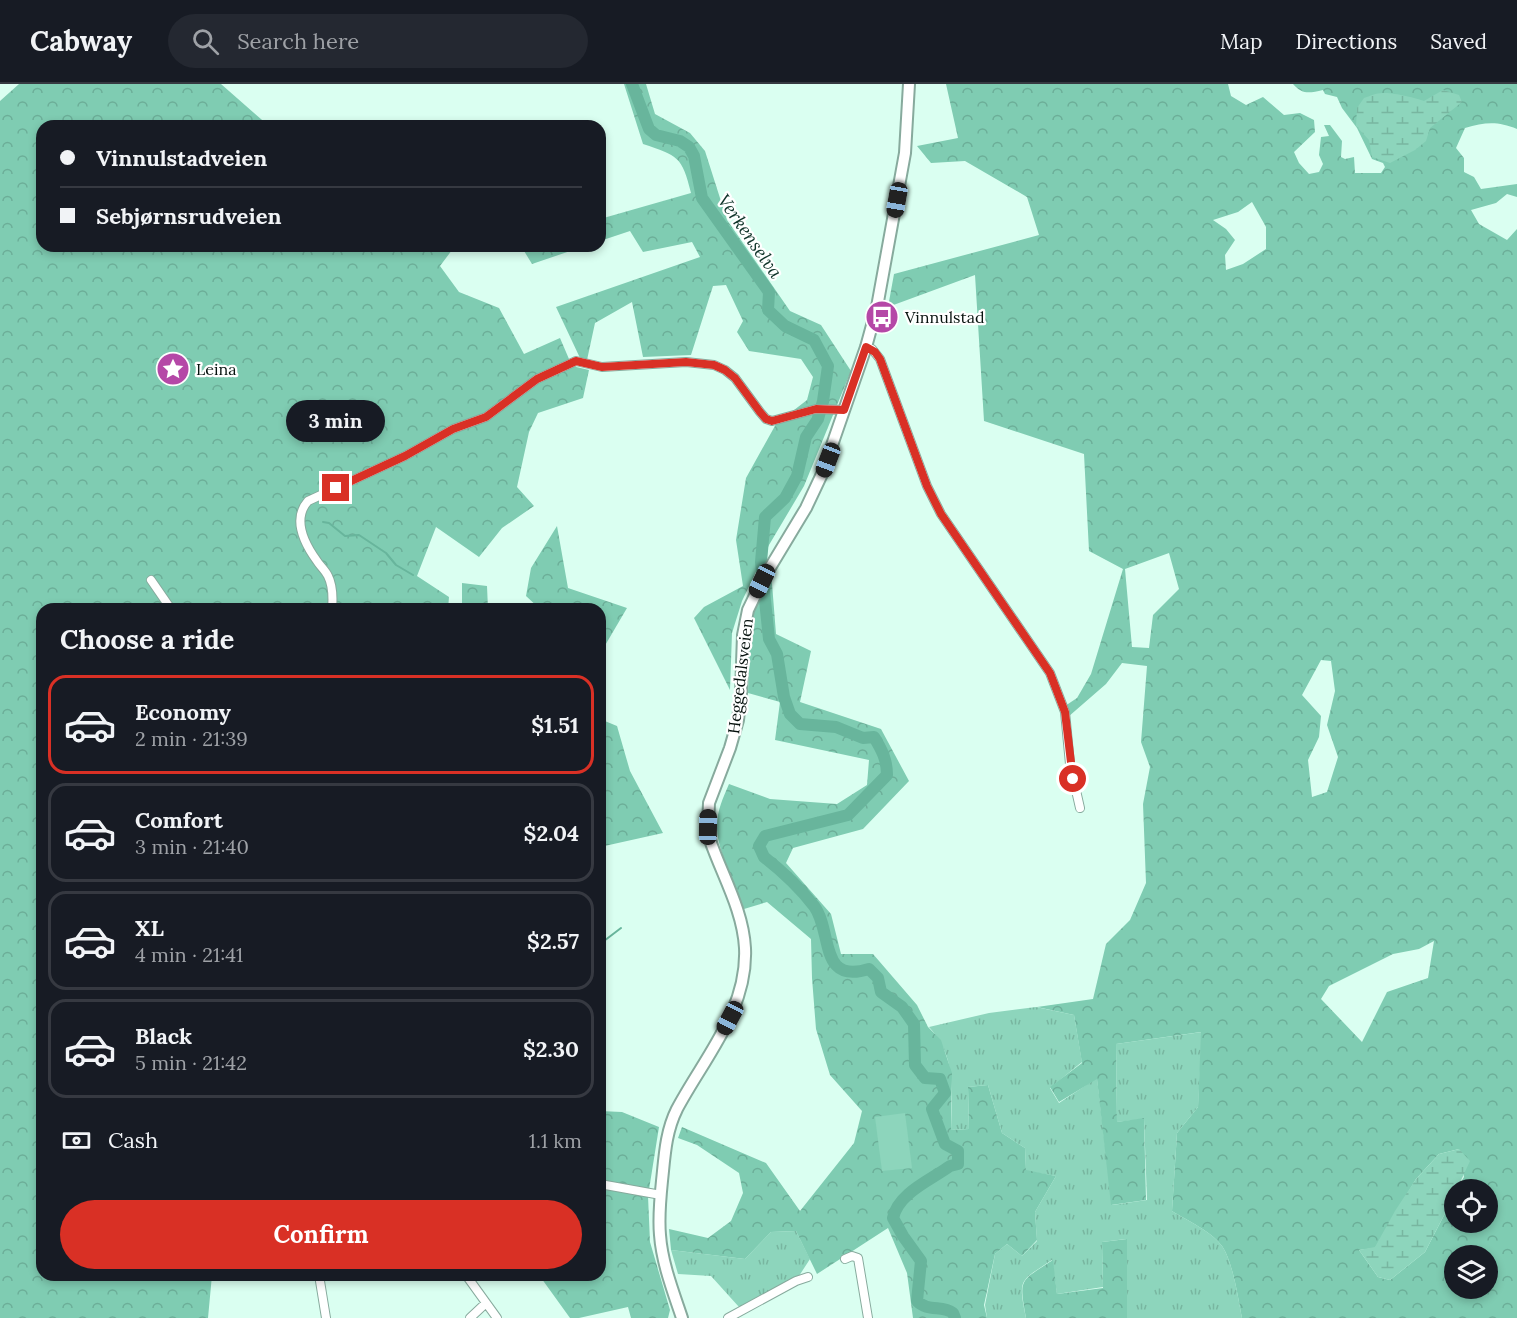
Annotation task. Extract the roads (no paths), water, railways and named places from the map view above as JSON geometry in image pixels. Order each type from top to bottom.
[{"type":"main road","points":[[844,410],[866,347],[881,290],[908,123],[909,84]]},
{"type":"main road","name":"Heggedalsveien","points":[[682,1318],[662,1252],[659,1212],[665,1151],[672,1123],[730,1018],[743,978],[745,948],[741,924],[710,840],[708,813],[712,792],[735,734],[741,693],[745,622],[752,601],[776,555],[816,489],[844,410]]},
{"type":"street","points":[[866,347],[875,352],[880,359],[927,486],[941,514],[1050,673],[1065,712],[1070,764],[1080,808]]},
{"type":"street","points":[[332,603],[332,586],[327,574],[307,546],[300,528],[299,514],[308,501],[405,456],[453,429],[486,417],[522,388],[565,365],[576,361],[602,367],[650,363],[707,364],[725,370],[735,378],[766,419],[778,420],[816,409],[844,410]]},
{"type":"street","points":[[151,580],[167,603]]},
{"type":"street","points":[[606,1186],[661,1195]]},
{"type":"street","points":[[845,1258],[858,1257],[868,1318]]},
{"type":"street","points":[[728,1318],[796,1281],[808,1277]]},
{"type":"street","points":[[320,1281],[326,1318]]},
{"type":"street","points":[[470,1281],[497,1318]]},
{"type":"street","points":[[470,1318],[486,1304]]},
{"type":"waterway","name":"Verkenselva","points":[[632,84],[649,129],[656,135],[680,141],[689,147],[694,156],[702,198],[769,292],[768,310],[785,326],[814,340],[828,366],[818,419],[806,437],[797,476],[785,498],[765,517],[761,562],[769,639],[777,654],[784,697],[790,714],[800,724],[836,727],[863,738],[874,737],[883,755],[887,775],[848,815],[765,836],[759,846],[764,857],[814,906],[820,917],[834,963],[842,969],[853,972],[869,969],[878,978],[881,992],[902,1007],[914,1024],[915,1065],[925,1078],[940,1079],[945,1093],[932,1109],[945,1144],[958,1151],[958,1164],[950,1166],[908,1194],[901,1201],[893,1218],[921,1261],[917,1301],[926,1306],[949,1311],[955,1318]]},
{"type":"waterway","points":[[323,522],[329,523],[345,536],[359,535],[386,553],[396,565],[413,575]]},
{"type":"waterway","points":[[606,939],[621,928]]},
{"type":"place","name":"Vinnulstad","points":[[882,317]]},
{"type":"place","name":"Leina","points":[[173,369]]}]
